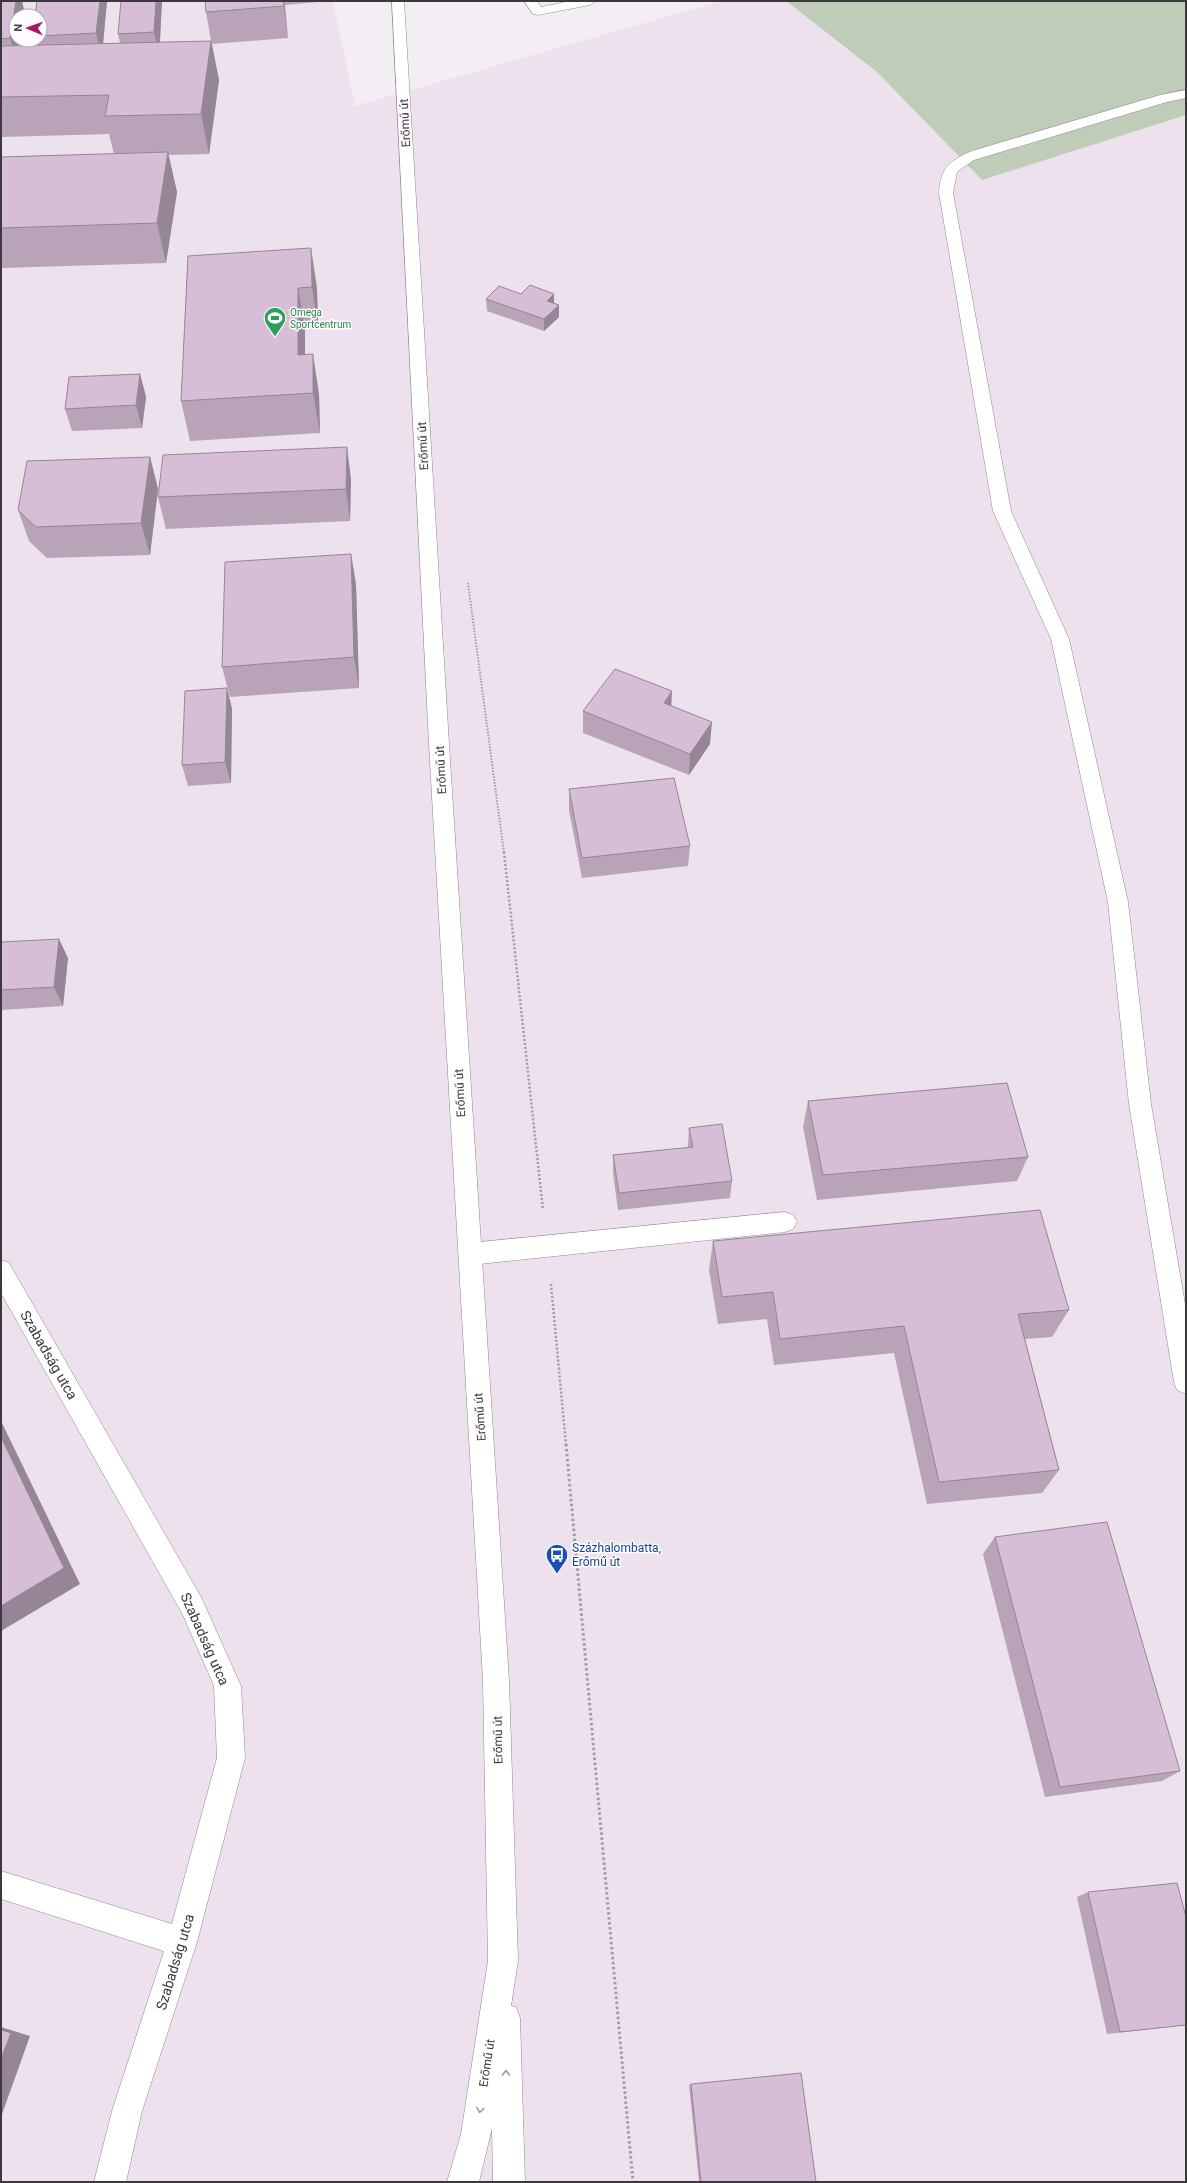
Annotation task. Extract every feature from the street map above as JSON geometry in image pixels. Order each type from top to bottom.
[{"type":"street","name":"Erőmű út","points":[[398,1],[496,1680],[503,1961],[476,2134],[463,2182]]},
{"type":"street","points":[[530,1],[538,11],[590,1]]},
{"type":"street","points":[[1186,94],[1165,98],[977,154],[956,163],[946,177],[946,193],[1002,511],[1060,640],[1118,902],[1140,1104],[1186,1382]]},
{"type":"street","points":[[470,1254],[785,1222]]},
{"type":"street","name":"Szabadság utca","points":[[1,1271],[192,1606],[227,1686],[231,1758],[182,1942],[127,2112],[110,2182]]},
{"type":"street","points":[[1,1885],[182,1942]]},
{"type":"street","points":[[503,1961],[509,2182]]},
{"type":"street","name":"Szabadság utca","points":[[122,2135],[124,2182]]},
{"type":"path","points":[[468,580],[507,878],[547,1246],[633,2182]]},
{"type":"shaded area","points":[[333,1],[355,106],[722,1],[786,1],[877,72],[982,179],[1186,115],[1186,2182],[1,2182],[1,2]]},
{"type":"green space","points":[[786,1],[1186,1],[1186,115],[982,180],[877,72]]},
{"type":"building","points":[[1,1],[16,1],[15,8],[8,8],[8,38],[1,39]]},
{"type":"building","points":[[37,1],[100,1],[96,33],[48,36],[48,8],[36,8]]},
{"type":"building","points":[[121,1],[156,1],[154,32],[118,34]]},
{"type":"building","points":[[205,1],[283,1],[284,6],[206,12]]},
{"type":"building","points":[[211,41],[201,114],[105,116],[109,95],[1,97],[1,46],[8,46],[8,48],[48,48],[48,45]]},
{"type":"building","points":[[168,152],[157,223],[1,228],[1,157]]},
{"type":"building","points":[[311,248],[312,287],[298,288],[298,355],[313,354],[313,393],[181,401],[188,256]]},
{"type":"building","points":[[530,285],[554,294],[547,301],[559,305],[544,319],[486,299],[499,286],[521,294]]},
{"type":"building","points":[[140,374],[136,405],[65,409],[69,377]]},
{"type":"building","points":[[347,447],[346,489],[158,497],[163,455]]},
{"type":"building","points":[[150,457],[141,523],[36,527],[18,510],[27,461]]},
{"type":"building","points":[[351,554],[354,657],[222,667],[225,562]]},
{"type":"building","points":[[615,669],[672,691],[664,703],[712,722],[690,754],[583,711]]},
{"type":"building","points":[[227,688],[225,762],[182,765],[185,691]]},
{"type":"building","points":[[674,778],[690,846],[582,858],[569,789]]},
{"type":"building","points":[[59,939],[54,987],[1,990],[1,942]]},
{"type":"building","points":[[1007,1083],[1028,1157],[823,1175],[808,1101]]},
{"type":"building","points":[[722,1124],[732,1181],[619,1193],[613,1155],[693,1147],[689,1128]]},
{"type":"building","points":[[1040,1210],[1069,1310],[1018,1314],[1059,1470],[939,1482],[904,1326],[780,1339],[773,1292],[722,1297],[713,1241]]},
{"type":"building","points":[[1,1437],[64,1568],[1,1606]]},
{"type":"building","points":[[1107,1522],[1180,1771],[1060,1787],[995,1537]]},
{"type":"building","points":[[1177,1883],[1186,1917],[1186,2025],[1120,2032],[1088,1892]]},
{"type":"building","points":[[1,2030],[11,2033],[1,2059]]},
{"type":"building","points":[[801,2073],[816,2182],[701,2182],[691,2084]]},
{"type":"place","name":"Omega Sportcentrum","points":[[275,338]]},
{"type":"place","name":"Százhalombatta, Erőmű út","points":[[557,1574]]}]
